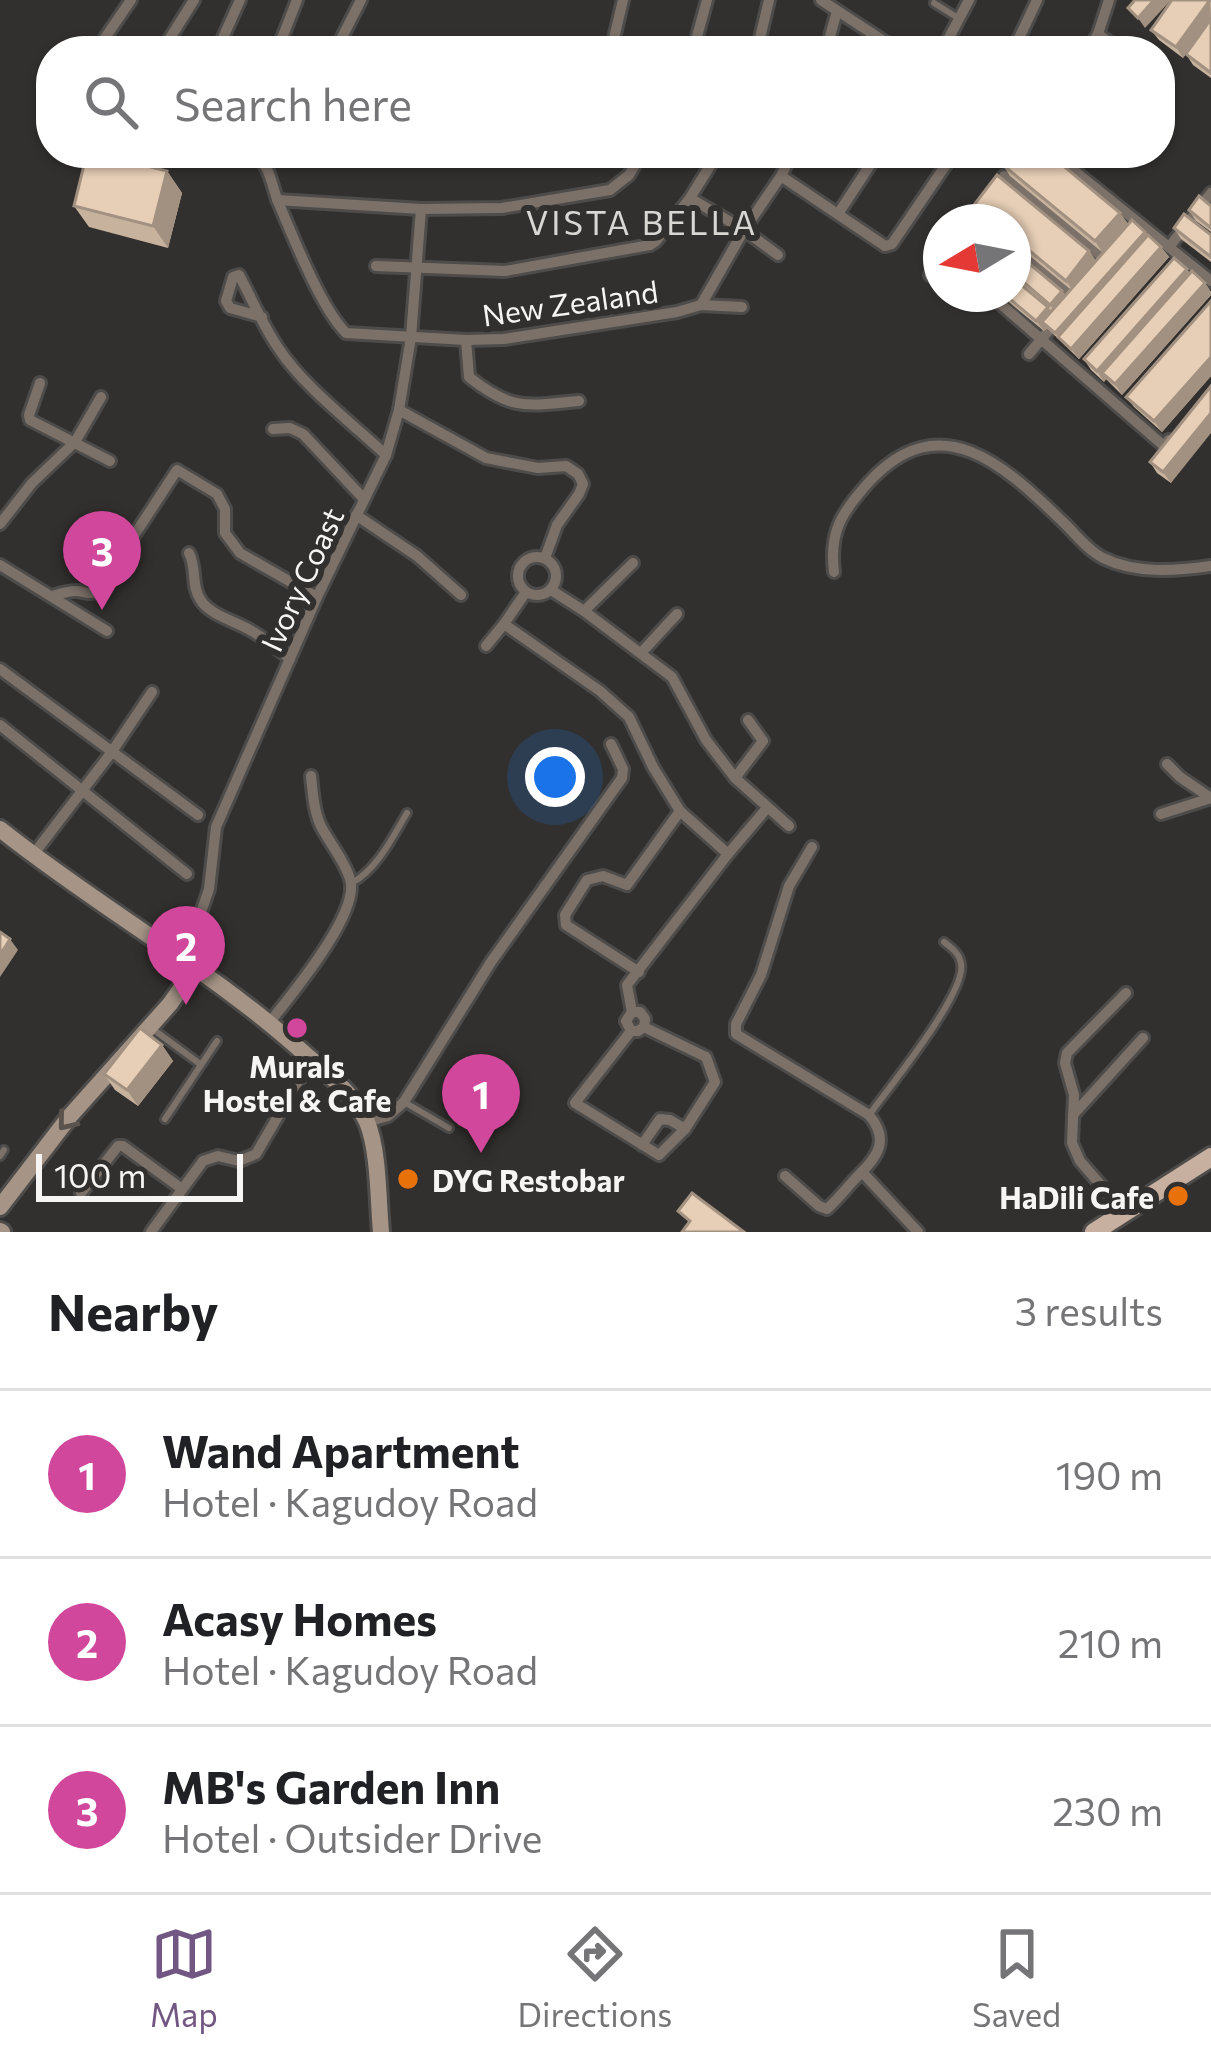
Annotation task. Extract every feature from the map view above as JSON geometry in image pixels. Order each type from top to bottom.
[{"type":"main road","points":[[1100,1230],[1211,1157]]},
{"type":"street","points":[[106,36],[131,0]]},
{"type":"street","points":[[171,36],[194,0]]},
{"type":"street","points":[[224,36],[240,0]]},
{"type":"street","points":[[284,36],[297,0]]},
{"type":"street","points":[[343,36],[361,0]]},
{"type":"street","points":[[615,36],[623,0]]},
{"type":"street","points":[[697,36],[706,0]]},
{"type":"street","points":[[761,36],[769,0]]},
{"type":"street","points":[[821,0],[876,36]]},
{"type":"street","points":[[949,36],[968,0]]},
{"type":"street","points":[[1020,36],[1037,0]]},
{"type":"street","points":[[1101,36],[1109,0]]},
{"type":"street","points":[[830,36],[837,11]]},
{"type":"street","points":[[272,168],[278,200],[421,209],[502,208],[610,190],[633,168]]},
{"type":"street","points":[[376,266],[505,272],[642,248],[656,241],[709,168]]},
{"type":"street","name":"New Zealand","points":[[278,200],[328,308],[346,333],[504,339],[700,304],[785,168]]},
{"type":"street","points":[[838,214],[868,168]]},
{"type":"street","points":[[781,176],[885,246],[892,244],[943,168]]},
{"type":"street","points":[[986,204],[1010,168]]},
{"type":"street","points":[[1071,168],[1211,280]]},
{"type":"street","points":[[1004,176],[1107,261]]},
{"type":"street","points":[[1170,246],[1210,197]]},
{"type":"street","points":[[690,198],[778,255]]},
{"type":"street","name":"Ivory Coast","points":[[189,963],[209,889],[216,826],[386,455],[411,337],[421,209]]},
{"type":"street","points":[[1128,235],[1138,222]]},
{"type":"street","points":[[1096,274],[1117,248]]},
{"type":"street","points":[[1168,274],[1183,257]]},
{"type":"street","points":[[1031,263],[1075,300]]},
{"type":"street","points":[[1029,354],[1085,287]]},
{"type":"street","points":[[700,304],[742,307]]},
{"type":"street","points":[[1009,312],[1164,446],[1180,429]]},
{"type":"street","points":[[262,317],[279,350],[297,371],[386,455]]},
{"type":"street","points":[[466,340],[469,376],[493,395],[526,406],[579,401]]},
{"type":"street","points":[[1083,376],[1097,359]]},
{"type":"street","points":[[40,383],[30,420],[110,461]]},
{"type":"street","points":[[1125,412],[1139,395]]},
{"type":"street","points":[[0,524],[32,483],[75,442],[101,397]]},
{"type":"street","points":[[399,410],[486,458],[538,468],[566,466],[578,474],[583,484],[579,494],[556,525],[544,558]]},
{"type":"street","points":[[273,429],[296,429],[303,434],[364,499]]},
{"type":"street","points":[[834,572],[832,545],[840,516],[886,464],[904,452],[935,445],[989,458],[1107,560],[1155,571],[1211,566]]},
{"type":"street","points":[[52,596],[97,592],[177,470],[218,494],[225,509],[225,533],[240,553],[317,597]]},
{"type":"street","points":[[356,515],[417,556],[460,595]]},
{"type":"street","points":[[189,553],[200,600],[290,658]]},
{"type":"street","points":[[544,558],[556,579],[539,596],[526,592],[519,582],[519,570],[526,560],[544,558]]},
{"type":"street","points":[[584,611],[633,563]]},
{"type":"street","points":[[0,565],[107,631]]},
{"type":"street","points":[[550,590],[672,677],[706,740],[735,778],[789,826]]},
{"type":"street","points":[[486,646],[526,592]]},
{"type":"street","points":[[641,653],[677,614]]},
{"type":"street","points":[[504,624],[629,717],[680,812],[728,854]]},
{"type":"street","points":[[0,669],[198,815]]},
{"type":"street","points":[[33,855],[152,692]]},
{"type":"street","points":[[735,778],[763,741],[748,720]]},
{"type":"street","points":[[0,725],[187,874]]},
{"type":"street","points":[[367,1122],[388,1116],[404,1102],[491,962],[622,776],[611,744]]},
{"type":"street","points":[[1160,814],[1211,798],[1167,764]]},
{"type":"street","points":[[270,1022],[316,962],[348,909],[352,883],[322,829],[311,776]]},
{"type":"street","points":[[638,1029],[575,1103],[659,1155],[685,1129],[715,1082],[706,1057],[626,1021],[632,1012],[627,985],[767,808]]},
{"type":"street","points":[[639,971],[566,925],[565,915],[587,880],[603,876],[627,885],[680,812]]},
{"type":"street","points":[[0,829],[270,1022],[347,1093],[367,1122],[381,1232]]},
{"type":"street","points":[[784,1176],[827,1209],[879,1150],[881,1139],[869,1115],[736,1034],[736,1024],[761,975],[789,886],[812,847]]},
{"type":"street","points":[[0,1207],[70,1116],[151,1028],[189,963]]},
{"type":"street","points":[[1125,1213],[1080,1161],[1072,1143],[1074,1095],[1065,1063],[1067,1053],[1126,993]]},
{"type":"street","points":[[1073,1115],[1143,1038]]},
{"type":"street","points":[[151,1232],[206,1159],[218,1156],[239,1161],[256,1154],[314,1061]]},
{"type":"street","points":[[642,1145],[659,1120],[685,1129]]},
{"type":"street","points":[[81,1193],[118,1146],[182,1189]]},
{"type":"street","points":[[862,1172],[918,1232]]},
{"type":"lane","points":[[934,4],[958,18]]},
{"type":"lane","points":[[352,883],[363,877],[407,813]]},
{"type":"lane","points":[[869,1115],[958,985],[961,960],[944,942]]},
{"type":"lane","points":[[151,1028],[200,1064]]},
{"type":"lane","points":[[165,1119],[217,1042]]},
{"type":"lane","points":[[404,1102],[449,1128]]},
{"type":"building","points":[[1135,0],[1154,0],[1138,18],[1128,8]]},
{"type":"building","points":[[1172,0],[1210,0],[1176,47],[1175,36],[1160,36],[1151,30]]},
{"type":"building","points":[[1211,19],[1211,73],[1186,54]]},
{"type":"building","points":[[83,168],[167,171],[153,226],[74,206]]},
{"type":"building","points":[[1007,168],[1066,168],[1120,213],[1095,241]]},
{"type":"building","points":[[997,175],[1089,251],[1066,281],[1031,252],[1031,204],[975,204]]},
{"type":"building","points":[[1199,196],[1211,206],[1211,228],[1189,210]]},
{"type":"building","points":[[1184,214],[1211,235],[1211,257],[1174,228]]},
{"type":"building","points":[[1132,220],[1145,232],[1055,333],[1042,322]]},
{"type":"building","points":[[1148,235],[1161,247],[1071,349],[1058,337]]},
{"type":"building","points":[[1174,258],[1187,269],[1097,371],[1084,359]]},
{"type":"building","points":[[1031,265],[1062,291],[1050,305],[1031,289]]},
{"type":"building","points":[[1192,271],[1205,283],[1115,384],[1102,373]]},
{"type":"building","points":[[1031,293],[1048,307],[1036,321],[1025,312],[1031,312]]},
{"type":"building","points":[[1211,301],[1211,357],[1154,421],[1126,397]]},
{"type":"building","points":[[1211,386],[1211,413],[1163,472],[1150,462]]},
{"type":"building","points":[[0,932],[10,939],[0,955]]},
{"type":"building","points":[[140,1028],[162,1045],[127,1090],[104,1074]]},
{"type":"building","points":[[692,1193],[744,1232],[682,1232],[690,1221],[678,1211]]},
{"type":"place","name":"MB's Garden Inn","points":[[102,610]]},
{"type":"place","name":"Acasy Homes","points":[[186,1005]]},
{"type":"place","name":"Murals Hostel & Cafe","points":[[297,1028]]},
{"type":"place","name":"Wand Apartment","points":[[481,1153]]},
{"type":"place","name":"DYG Restobar","points":[[408,1179]]},
{"type":"place","name":"HaDili Cafe","points":[[1178,1196]]},
{"type":"district","name":"VISTA BELLA","points":[[642,221]]}]
